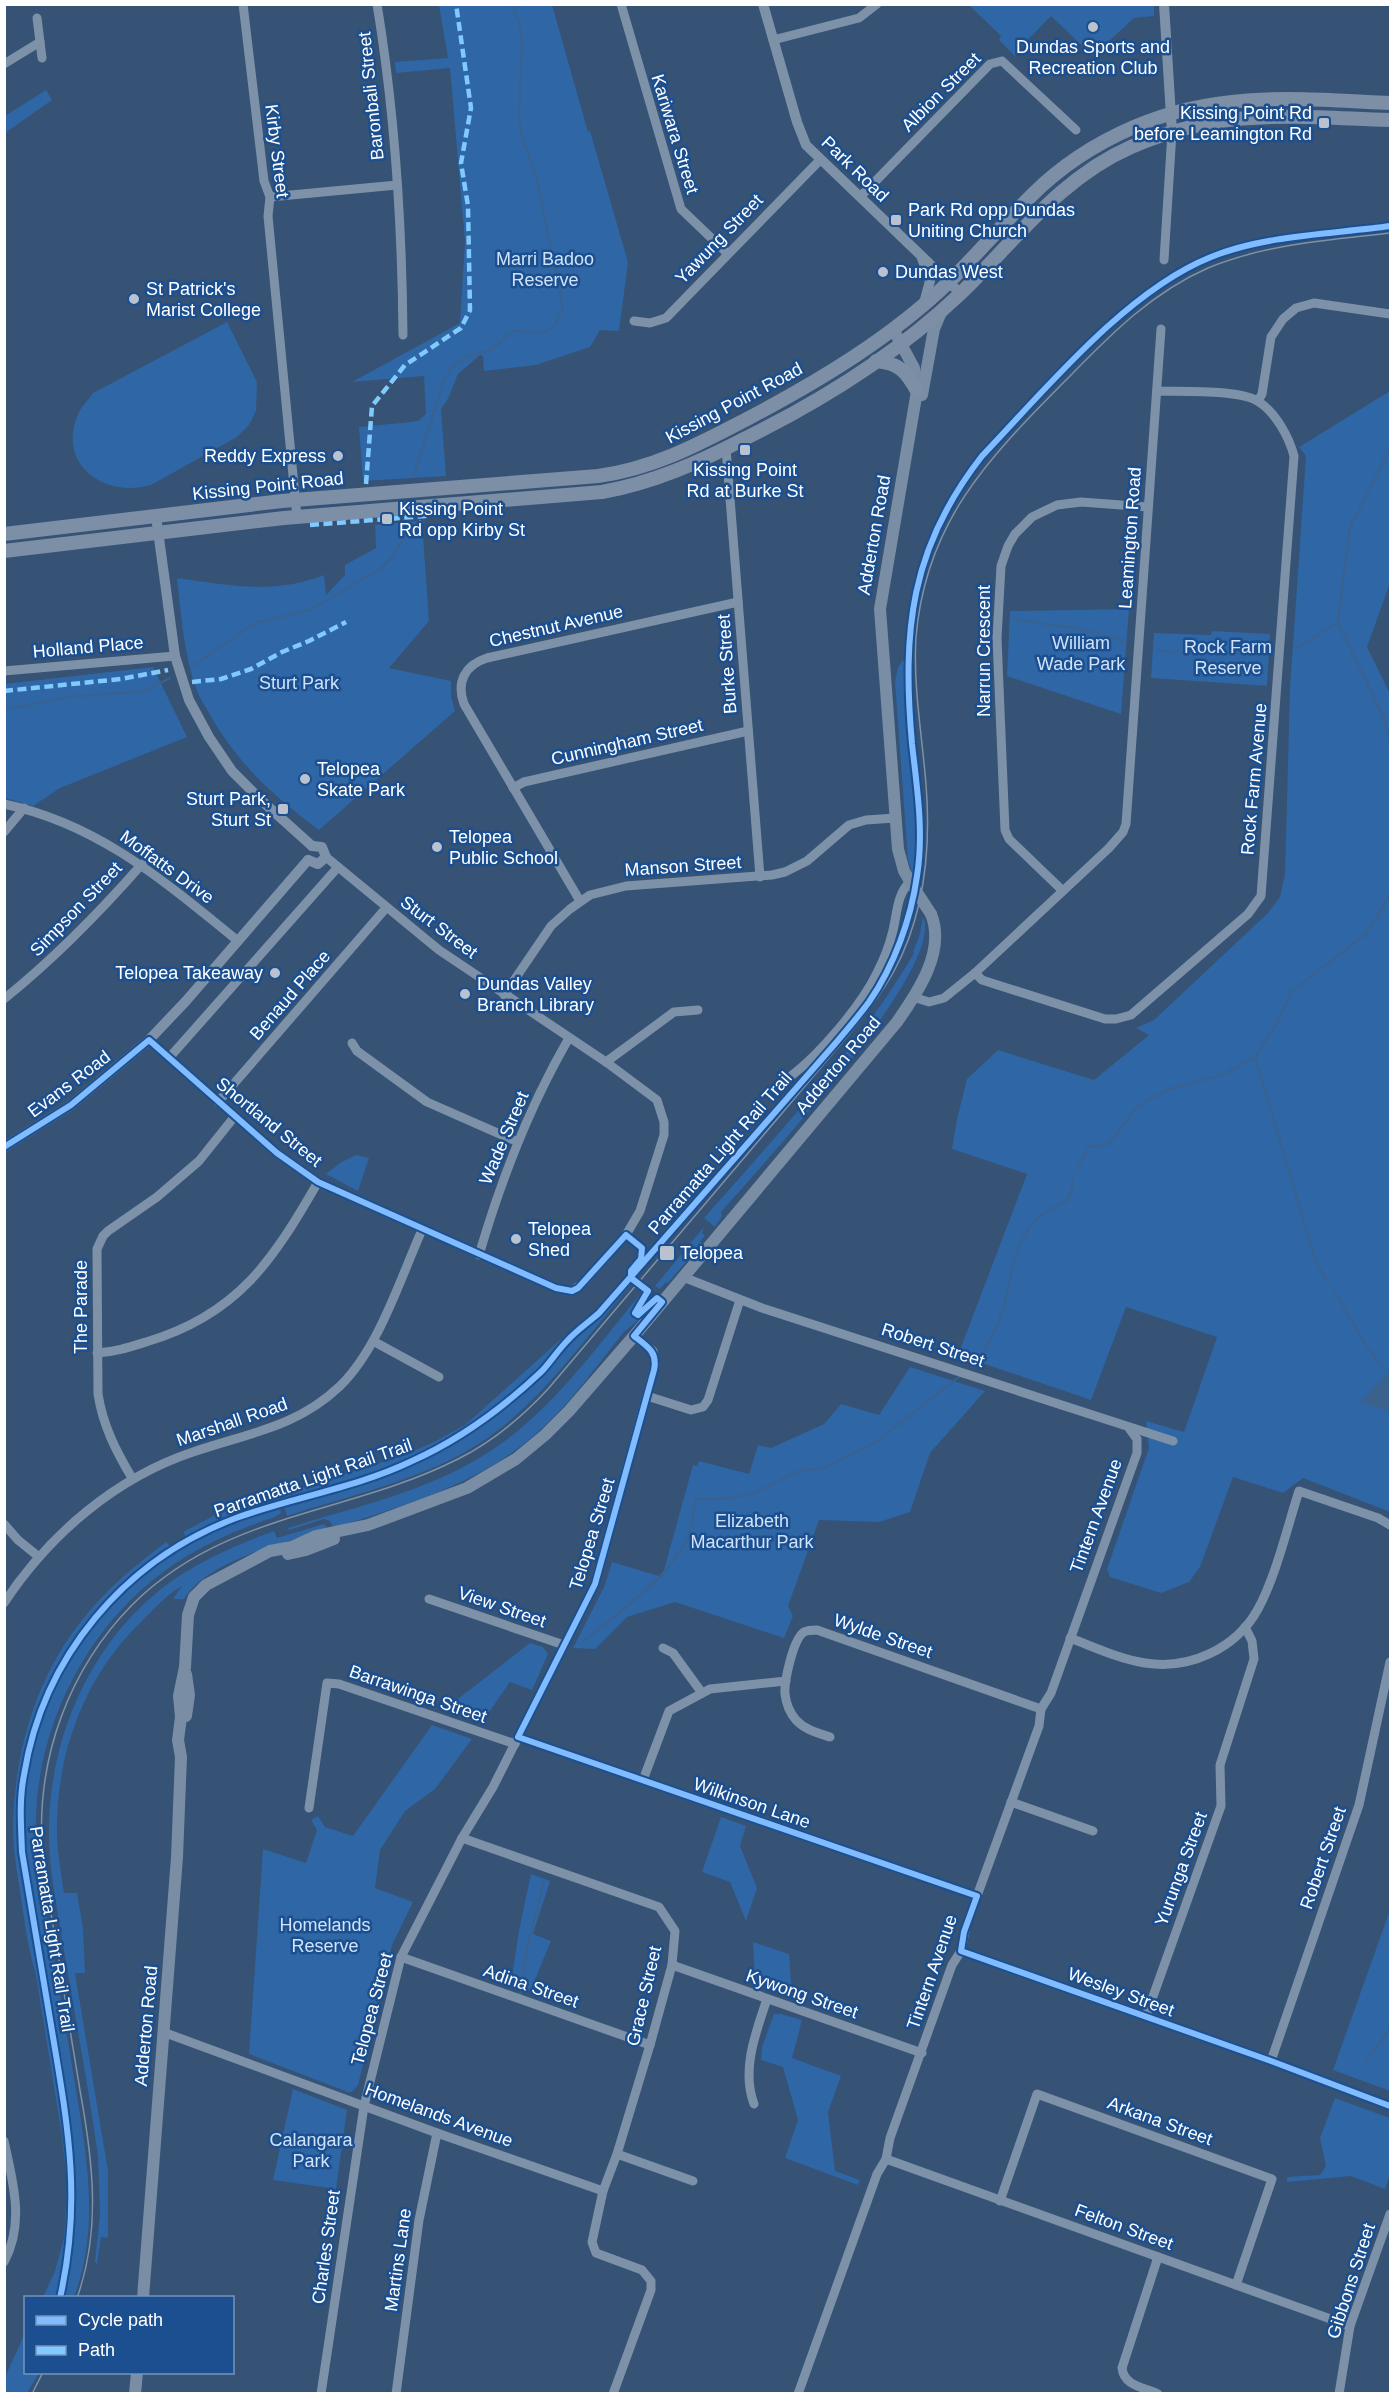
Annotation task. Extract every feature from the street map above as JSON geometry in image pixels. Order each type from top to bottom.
[{"type":"main road","name":"Kissing Point Road","points":[[4,534],[295,500],[588,477],[632,470],[682,452],[764,410],[820,378],[893,329],[949,282],[1033,193],[1063,168],[1134,126],[1170,114],[1216,103],[1264,98],[1390,103]]},
{"type":"main road","name":"Kissing Point Road","points":[[4,551],[297,517],[602,492],[653,479],[726,448],[820,398],[876,362],[942,310],[1041,209],[1067,187],[1117,154],[1172,132],[1213,121],[1260,116],[1390,120]]},
{"type":"main road","name":"Adderton Road","points":[[909,442],[919,411],[934,329],[942,310]]},
{"type":"main road","name":"Adderton Road","points":[[143,2296],[177,1857],[181,1757],[186,1739],[189,1695],[185,1667],[188,1616],[194,1597],[206,1585],[270,1551],[292,1547],[316,1536],[368,1525],[467,1488],[516,1459],[545,1435],[569,1411],[634,1336],[883,1040],[914,997],[932,958],[936,942],[935,926],[931,914],[912,885],[900,860],[880,609],[917,391],[914,368],[893,329]]},
{"type":"main road","points":[[876,362],[900,366],[917,391]]},
{"type":"main road","points":[[135,2394],[137,2374]]},
{"type":"street","name":"Kirby Street","points":[[243,4],[264,181],[270,197],[268,216],[297,517]]},
{"type":"street","name":"Baronbali Street","points":[[377,4],[387,62],[402,239],[403,335]]},
{"type":"street","name":"Kariwara Street","points":[[621,4],[681,209],[728,254]]},
{"type":"street","name":"Park Road","points":[[763,4],[803,140],[820,160],[960,293]]},
{"type":"street","points":[[773,40],[859,18],[877,4]]},
{"type":"street","points":[[1164,4],[1172,132],[1164,260]]},
{"type":"street","points":[[37,18],[42,58]]},
{"type":"street","points":[[4,64],[40,42]]},
{"type":"street","name":"Albion Street","points":[[860,197],[990,64],[996,61],[1002,61],[1076,130]]},
{"type":"street","name":"Yawung Street","points":[[634,321],[650,323],[666,318],[820,160]]},
{"type":"street","name":"Baronbali Street","points":[[270,197],[397,185]]},
{"type":"street","points":[[920,255],[930,281],[923,306]]},
{"type":"street","points":[[1157,391],[1228,394],[1258,401],[1262,394],[1271,337],[1283,319],[1296,308],[1314,303],[1390,314]]},
{"type":"street","name":"Leamington Road","points":[[914,997],[929,1002],[939,1001],[975,973],[1109,848],[1123,832],[1126,824],[1129,810],[1161,329]]},
{"type":"street","name":"Rock Farm Avenue","points":[[975,973],[982,980],[1105,1019],[1131,1015],[1248,914],[1261,896],[1294,456],[1286,433],[1258,401]]},
{"type":"street","name":"Burke Street","points":[[726,448],[759,877]]},
{"type":"street","name":"Narrun Crescent","points":[[1063,891],[1009,839],[1005,832],[997,638],[1003,559],[1015,534],[1024,524],[1049,507],[1072,502],[1148,507]]},
{"type":"street","points":[[156,516],[175,656],[189,700],[219,753],[247,787],[312,846],[322,847],[326,857],[318,864],[308,860],[307,852],[312,846]]},
{"type":"street","name":"Chestnut Avenue","points":[[580,901],[462,699],[462,678],[469,667],[487,658],[738,602]]},
{"type":"street","name":"Holland Place","points":[[4,671],[175,656]]},
{"type":"street","name":"Cunningham Street","points":[[513,788],[524,782],[748,731]]},
{"type":"street","name":"Moffatts Drive","points":[[4,804],[50,817],[95,836],[142,864],[238,941]]},
{"type":"street","points":[[4,832],[24,808]]},
{"type":"street","name":"Manson Street","points":[[504,995],[551,926],[580,901],[601,891],[626,886],[759,877],[785,872],[807,861],[849,825],[866,820],[896,818]]},
{"type":"street","name":"Sturt Street","points":[[326,857],[439,950],[606,1062],[657,1100],[664,1122],[662,1143],[644,1200],[628,1232],[583,1283],[572,1291],[556,1288],[479,1255]]},
{"type":"street","name":"Evans Road","points":[[4,1147],[71,1105],[149,1040],[308,860]]},
{"type":"street","name":"Simpson Street","points":[[4,999],[40,970],[95,918],[142,864]]},
{"type":"street","points":[[169,1058],[338,867]]},
{"type":"street","points":[[791,1076],[810,1062],[859,1001],[876,975],[892,936],[902,891],[912,885]]},
{"type":"street","name":"Benaud Place","points":[[218,1102],[386,908]]},
{"type":"street","points":[[606,1062],[674,1012],[698,1010]]},
{"type":"street","name":"Wade Street","points":[[479,1255],[498,1192],[518,1142],[570,1038]]},
{"type":"street","name":"Shortland Street","points":[[149,1040],[277,1153],[318,1182],[479,1255]]},
{"type":"street","points":[[351,1043],[357,1051],[427,1102],[518,1142]]},
{"type":"street","name":"The Parade","points":[[132,1479],[113,1446],[103,1421],[98,1395],[96,1256],[103,1236],[157,1197],[199,1161],[234,1116]]},
{"type":"street","points":[[97,1353],[112,1352],[169,1336],[200,1321],[224,1305],[251,1282],[268,1262],[286,1237],[318,1182]]},
{"type":"street","name":"Marshall Road","points":[[4,1603],[39,1557],[80,1516],[132,1479],[191,1452],[263,1432],[298,1417],[340,1386],[373,1341],[422,1230]]},
{"type":"street","name":"Robert Street","points":[[683,1277],[740,1300],[1173,1441]]},
{"type":"street","points":[[647,1396],[691,1410],[704,1407],[740,1300]]},
{"type":"street","name":"Telopea Street","points":[[364,2106],[401,1957],[462,1838],[494,1787],[590,1595],[599,1571],[655,1365],[653,1351],[634,1336]]},
{"type":"street","points":[[373,1341],[439,1377]]},
{"type":"street","name":"Tintern Avenue","points":[[798,2394],[877,2174],[886,2159],[890,2138],[952,1965],[961,1951],[964,1932],[1039,1726],[1041,1709],[1051,1693],[1137,1453],[1137,1439],[1129,1428]]},
{"type":"street","points":[[1070,1638],[1145,1664],[1187,1663],[1208,1655],[1230,1642],[1258,1609],[1299,1491],[1378,1518],[1390,1525]]},
{"type":"street","points":[[4,1524],[18,1540],[39,1557]]},
{"type":"street","name":"View Street","points":[[429,1599],[564,1645]]},
{"type":"street","name":"Yurunga Street","points":[[1146,2016],[1221,1806],[1220,1765],[1254,1659],[1252,1641],[1245,1627]]},
{"type":"street","name":"Wylde Street","points":[[830,1737],[804,1727],[796,1720],[788,1705],[786,1682],[796,1642],[805,1631],[817,1630],[1041,1709]]},
{"type":"street","points":[[663,1648],[673,1653],[702,1693]]},
{"type":"street","name":"Robert Street","points":[[1271,2061],[1359,1805],[1390,1662]]},
{"type":"street","points":[[643,1780],[669,1711],[710,1689],[786,1682]]},
{"type":"street","name":"Barrawinga Street","points":[[309,1808],[327,1683],[339,1684],[517,1741]]},
{"type":"street","name":"Wilkinson Lane","points":[[517,1741],[643,1780],[977,1896]]},
{"type":"street","points":[[1011,1802],[1093,1831]]},
{"type":"street","name":"Grace Street","points":[[462,1838],[659,1907],[675,1930],[672,1965],[617,2154],[603,2191],[593,2248],[596,2253],[642,2270],[651,2281],[651,2290],[613,2394]]},
{"type":"street","name":"Wesley Street","points":[[961,1951],[1271,2061],[1390,2106]]},
{"type":"street","name":"Adina Street","points":[[401,1957],[650,2045]]},
{"type":"street","name":"Kywong Street","points":[[672,1965],[922,2053]]},
{"type":"street","points":[[754,2104],[749,2091],[752,2046],[767,1999]]},
{"type":"street","name":"Homelands Avenue","points":[[163,2032],[437,2133],[603,2191]]},
{"type":"street","name":"Arkana Street","points":[[1000,2200],[1037,2094],[1272,2179],[1236,2285]]},
{"type":"street","name":"Charles Street","points":[[321,2394],[364,2106]]},
{"type":"street","name":"Martins Lane","points":[[396,2394],[419,2220],[437,2133]]},
{"type":"street","points":[[4,2141],[16,2211],[12,2245],[4,2262]]},
{"type":"street","points":[[617,2154],[693,2181]]},
{"type":"street","name":"Felton Street","points":[[886,2159],[1350,2326]]},
{"type":"street","name":"Gibbons Street","points":[[1339,2394],[1350,2326],[1390,2214]]},
{"type":"street","points":[[1158,2257],[1122,2368],[1125,2379],[1131,2384],[1158,2394]]},
{"type":"green space","name":"Marri Badoo Reserve","points":[[439,5],[552,5],[628,262],[619,331],[600,330],[590,347],[536,365],[484,371],[483,356],[480,355],[458,374],[448,399],[441,409],[446,476],[363,481],[359,427],[418,421],[426,414],[424,376],[352,382],[460,323],[465,241],[450,68],[396,73],[395,62],[448,58]]},
{"type":"green space","name":"Dundas Sports and Recreation Club","points":[[969,5],[1154,5],[1154,16],[1134,18],[1093,56],[1051,16],[1015,53],[1016,57],[999,40],[1001,36]]},
{"type":"green space","points":[[46,90],[52,100],[5,133],[5,116]]},
{"type":"green space","points":[[227,322],[257,382],[256,411],[249,425],[237,437],[151,485],[133,488],[116,487],[101,482],[88,473],[73,447],[73,430],[79,412],[93,393]]},
{"type":"green space","points":[[1390,391],[1390,583],[1367,647],[1390,694],[1390,1512],[1303,1478],[1283,1493],[1233,1477],[1200,1567],[1189,1582],[1161,1593],[1110,1577],[1107,1569],[1149,1448],[1146,1421],[1184,1432],[1217,1337],[1126,1307],[1091,1400],[958,1355],[1027,1174],[952,1149],[957,1119],[967,1079],[998,1050],[1094,1080],[1149,1035],[1136,1028],[1154,1020],[1268,913],[1280,897],[1285,874],[1290,688],[1306,456],[1299,447]]},
{"type":"green space","name":"Sturt Park","points":[[422,521],[429,621],[389,668],[451,681],[451,696],[455,711],[319,830],[272,792],[245,764],[221,733],[201,700],[186,649],[177,578],[269,587],[287,585],[324,575],[326,595],[345,575],[345,565],[376,548],[375,525]]},
{"type":"green space","name":"William Wade Park","points":[[1129,609],[1121,714],[1007,676],[1010,611]]},
{"type":"green space","name":"Rock Farm Reserve","points":[[1212,631],[1270,634],[1267,686],[1151,678],[1154,633],[1211,635]]},
{"type":"green space","points":[[903,660],[906,661],[907,713],[916,816],[914,868],[921,869],[920,884],[913,876],[908,860],[895,682],[898,667]]},
{"type":"green space","points":[[153,667],[187,737],[60,788],[33,806],[5,798],[4,684]]},
{"type":"green space","points":[[923,917],[923,942],[907,978],[879,1021],[808,1113],[721,1212],[722,1216],[715,1227],[704,1218],[816,1089],[893,988],[914,953]]},
{"type":"green space","points":[[356,1155],[369,1158],[358,1191],[326,1174],[340,1163]]},
{"type":"green space","points":[[704,1227],[702,1233],[705,1236],[700,1241],[702,1243],[668,1283],[666,1282],[660,1289],[655,1286]]},
{"type":"green space","points":[[630,1283],[632,1284],[542,1390],[502,1427],[480,1443],[435,1467],[386,1486],[287,1516],[284,1507],[280,1508],[281,1513],[275,1517],[232,1533],[191,1553],[138,1593],[113,1619],[91,1648],[72,1680],[57,1713],[46,1747],[39,1783],[36,1832],[40,1873],[83,2133],[89,2188],[89,2216],[87,2243],[74,2296],[43,2296],[55,2271],[64,2238],[67,2183],[62,2136],[36,1975],[24,1922],[13,1827],[14,1799],[23,1744],[40,1691],[52,1665],[83,1619],[102,1597],[166,1542],[171,1547],[186,1537],[183,1532],[217,1514],[399,1457],[432,1443],[465,1425],[587,1316],[595,1321]]},
{"type":"green space","points":[[642,1292],[643,1296],[633,1314],[637,1317],[650,1307],[624,1332],[562,1409],[516,1450],[467,1479],[388,1511],[333,1528],[330,1521],[324,1519],[289,1530],[288,1528],[413,1489],[484,1455],[529,1421],[550,1401]]},
{"type":"green space","name":"Elizabeth Macarthur Park","points":[[910,1367],[985,1391],[930,1453],[910,1512],[879,1522],[819,1520],[788,1606],[793,1616],[784,1638],[675,1602],[627,1617],[595,1649],[573,1648],[605,1585],[612,1562],[662,1577],[693,1465],[697,1466],[699,1461],[749,1474],[758,1445],[771,1448],[824,1424],[841,1404],[879,1415]]},
{"type":"green space","points":[[324,1524],[328,1529],[249,1554],[229,1563],[196,1585],[184,1599],[173,1599],[182,1586],[165,1598],[121,1643],[104,1666],[78,1716],[69,1743],[58,1800],[57,1837],[64,1893],[77,1893],[83,1928],[85,1973],[75,1973],[108,2171],[108,2238],[101,2237],[97,2264],[95,2262],[100,2214],[98,2156],[54,1893],[49,1841],[50,1803],[65,1729],[79,1694],[98,1660],[120,1630],[146,1602],[176,1578],[224,1552],[274,1531],[277,1538]]},
{"type":"green space","points":[[530,1643],[543,1647],[548,1654],[532,1690],[510,1682],[483,1721],[445,1709]]},
{"type":"green space","name":"Homelands Reserve","points":[[432,1725],[472,1739],[435,1789],[405,1811],[380,1850],[375,1888],[413,1902],[392,1945],[358,2085],[352,2092],[348,2092],[249,2054],[263,1849],[306,1863],[317,1830],[311,1820],[318,1816],[325,1827],[353,1836]]},
{"type":"green space","points":[[721,1817],[746,1826],[740,1846],[757,1888],[746,1921],[730,1882],[702,1872]]},
{"type":"green space","points":[[531,1874],[550,1881],[533,1934],[551,1941],[530,1991],[511,1984]]},
{"type":"green space","points":[[1390,1910],[1390,2091],[1333,2070]]},
{"type":"green space","points":[[753,1942],[789,1954],[792,1996],[755,1984]]},
{"type":"green space","points":[[774,2014],[802,2020],[792,2058],[841,2076],[828,2112],[835,2171],[860,2180],[858,2185],[785,2158],[798,2120],[783,2067],[761,2060],[762,2047]]},
{"type":"green space","name":"Calangara Park","points":[[293,2089],[347,2110],[336,2189],[273,2180]]},
{"type":"green space","points":[[1335,2098],[1390,2118],[1390,2174],[1385,2189],[1351,2176],[1287,2182],[1287,2177],[1320,2175],[1326,2166],[1320,2138]]},
{"type":"green space","points":[[24,2335],[24,2374],[38,2374],[27,2393],[5,2393],[5,2377]]},
{"type":"shaded area","points":[[1390,1371],[1390,1411],[1360,1402]]},
{"type":"waterway","points":[[414,475],[445,378],[454,365],[467,357],[493,349],[513,331],[547,332],[555,325],[563,308],[537,180],[521,133],[519,116],[522,44],[521,30],[512,4]]},
{"type":"waterway","points":[[1390,449],[1350,527],[1338,622],[1384,719],[1390,740]]},
{"type":"waterway","points":[[193,666],[255,623],[310,610],[380,569],[392,557],[406,534],[410,522]]},
{"type":"waterway","points":[[1013,619],[1080,629],[1124,641]]},
{"type":"waterway","points":[[1296,648],[1337,623]]},
{"type":"waterway","points":[[1158,651],[1266,654]]},
{"type":"waterway","points":[[4,710],[68,697],[145,691],[170,678]]},
{"type":"waterway","points":[[1077,1170],[1088,1147],[1109,1144],[1137,1107],[1166,1090],[1224,1074],[1255,1057],[1278,1022],[1291,992],[1366,934],[1390,895]]},
{"type":"waterway","points":[[1255,1057],[1316,1262],[1329,1284]]},
{"type":"waterway","points":[[972,1367],[987,1346],[998,1322],[1020,1244],[1036,1220],[1049,1210],[1066,1202],[1071,1192],[1073,1178]]},
{"type":"waterway","points":[[1334,1291],[1367,1347],[1383,1367]]},
{"type":"waterway","points":[[584,1641],[654,1583],[666,1570],[689,1536],[696,1499],[723,1499],[752,1494],[799,1471],[823,1468],[876,1442],[960,1376]]},
{"type":"waterway","points":[[520,1995],[527,1949],[544,1881]]},
{"type":"waterway","points":[[1366,2061],[1390,2029]]},
{"type":"tram line","points":[[78,2296],[85,2273],[92,2222],[91,2172],[89,2146],[44,1873],[42,1813],[45,1780],[62,1716],[91,1657],[132,1605],[168,1574],[207,1551],[289,1518],[416,1478],[458,1459],[483,1445],[506,1428],[548,1389],[850,1033],[894,971],[913,927],[924,880],[926,856],[926,784],[915,655],[922,595],[933,557],[968,491],[1015,433],[1086,359],[1134,315],[1169,289],[1208,268],[1252,253],[1298,244],[1390,233]]},
{"type":"tram line","points":[[32,2394],[42,2374]]},
{"type":"marked path","points":[[366,484],[372,406],[405,365],[461,328],[470,310],[468,206],[461,163],[471,108],[456,4]]},
{"type":"marked path","points":[[310,525],[425,516],[419,525]]},
{"type":"marked path","points":[[192,682],[221,679],[251,669],[346,622]]},
{"type":"marked path","points":[[4,691],[121,679],[168,670]]},
{"type":"cycle path","name":"Parramatta Light Rail Trail","points":[[60,2296],[67,2263],[70,2229],[70,2164],[63,2099],[22,1852],[21,1813],[22,1784],[34,1732],[49,1691],[70,1653],[95,1618],[125,1587],[158,1559],[196,1536],[236,1518],[369,1478],[412,1461],[448,1443],[481,1422],[512,1398],[542,1371],[572,1336],[599,1313],[852,1024],[878,988],[894,958],[906,925],[919,860],[919,810],[909,703],[911,627],[916,592],[939,524],[958,490],[982,456],[1088,344],[1148,293],[1179,273],[1211,257],[1254,244],[1299,236],[1390,226]]},
{"type":"cycle path","points":[[4,1147],[71,1105],[149,1040],[277,1153],[318,1182],[556,1288],[572,1291],[578,1288],[626,1235],[642,1248],[641,1259],[631,1271],[631,1278],[648,1291],[635,1313],[638,1315],[657,1298],[662,1302],[634,1336],[653,1354],[654,1370],[595,1584],[518,1737],[977,1896],[964,1932],[961,1951],[1271,2061],[1390,2106]]},
{"type":"place","name":"Dundas Sports and Recreation Club","points":[[1093,27]]},
{"type":"place","name":"Kissing Point Rd before Leamington Rd","points":[[1324,123]]},
{"type":"place","name":"Park Rd opp Dundas Uniting Church","points":[[896,220]]},
{"type":"place","name":"Dundas West","points":[[883,272]]},
{"type":"place","name":"St Patrick's Marist College","points":[[134,299]]},
{"type":"place","name":"Kissing Point Rd at Burke St","points":[[745,450]]},
{"type":"place","name":"Reddy Express","points":[[338,456]]},
{"type":"place","name":"Kissing Point Rd opp Kirby St","points":[[387,519]]},
{"type":"place","name":"Telopea Skate Park","points":[[305,779]]},
{"type":"place","name":"Sturt Park, Sturt St","points":[[283,809]]},
{"type":"place","name":"Telopea Public School","points":[[437,847]]},
{"type":"place","name":"Telopea Takeaway","points":[[275,973]]},
{"type":"place","name":"Dundas Valley Branch Library","points":[[465,994]]},
{"type":"place","name":"Telopea Shed","points":[[516,1239]]},
{"type":"place","name":"Telopea","points":[[667,1253]]}]
